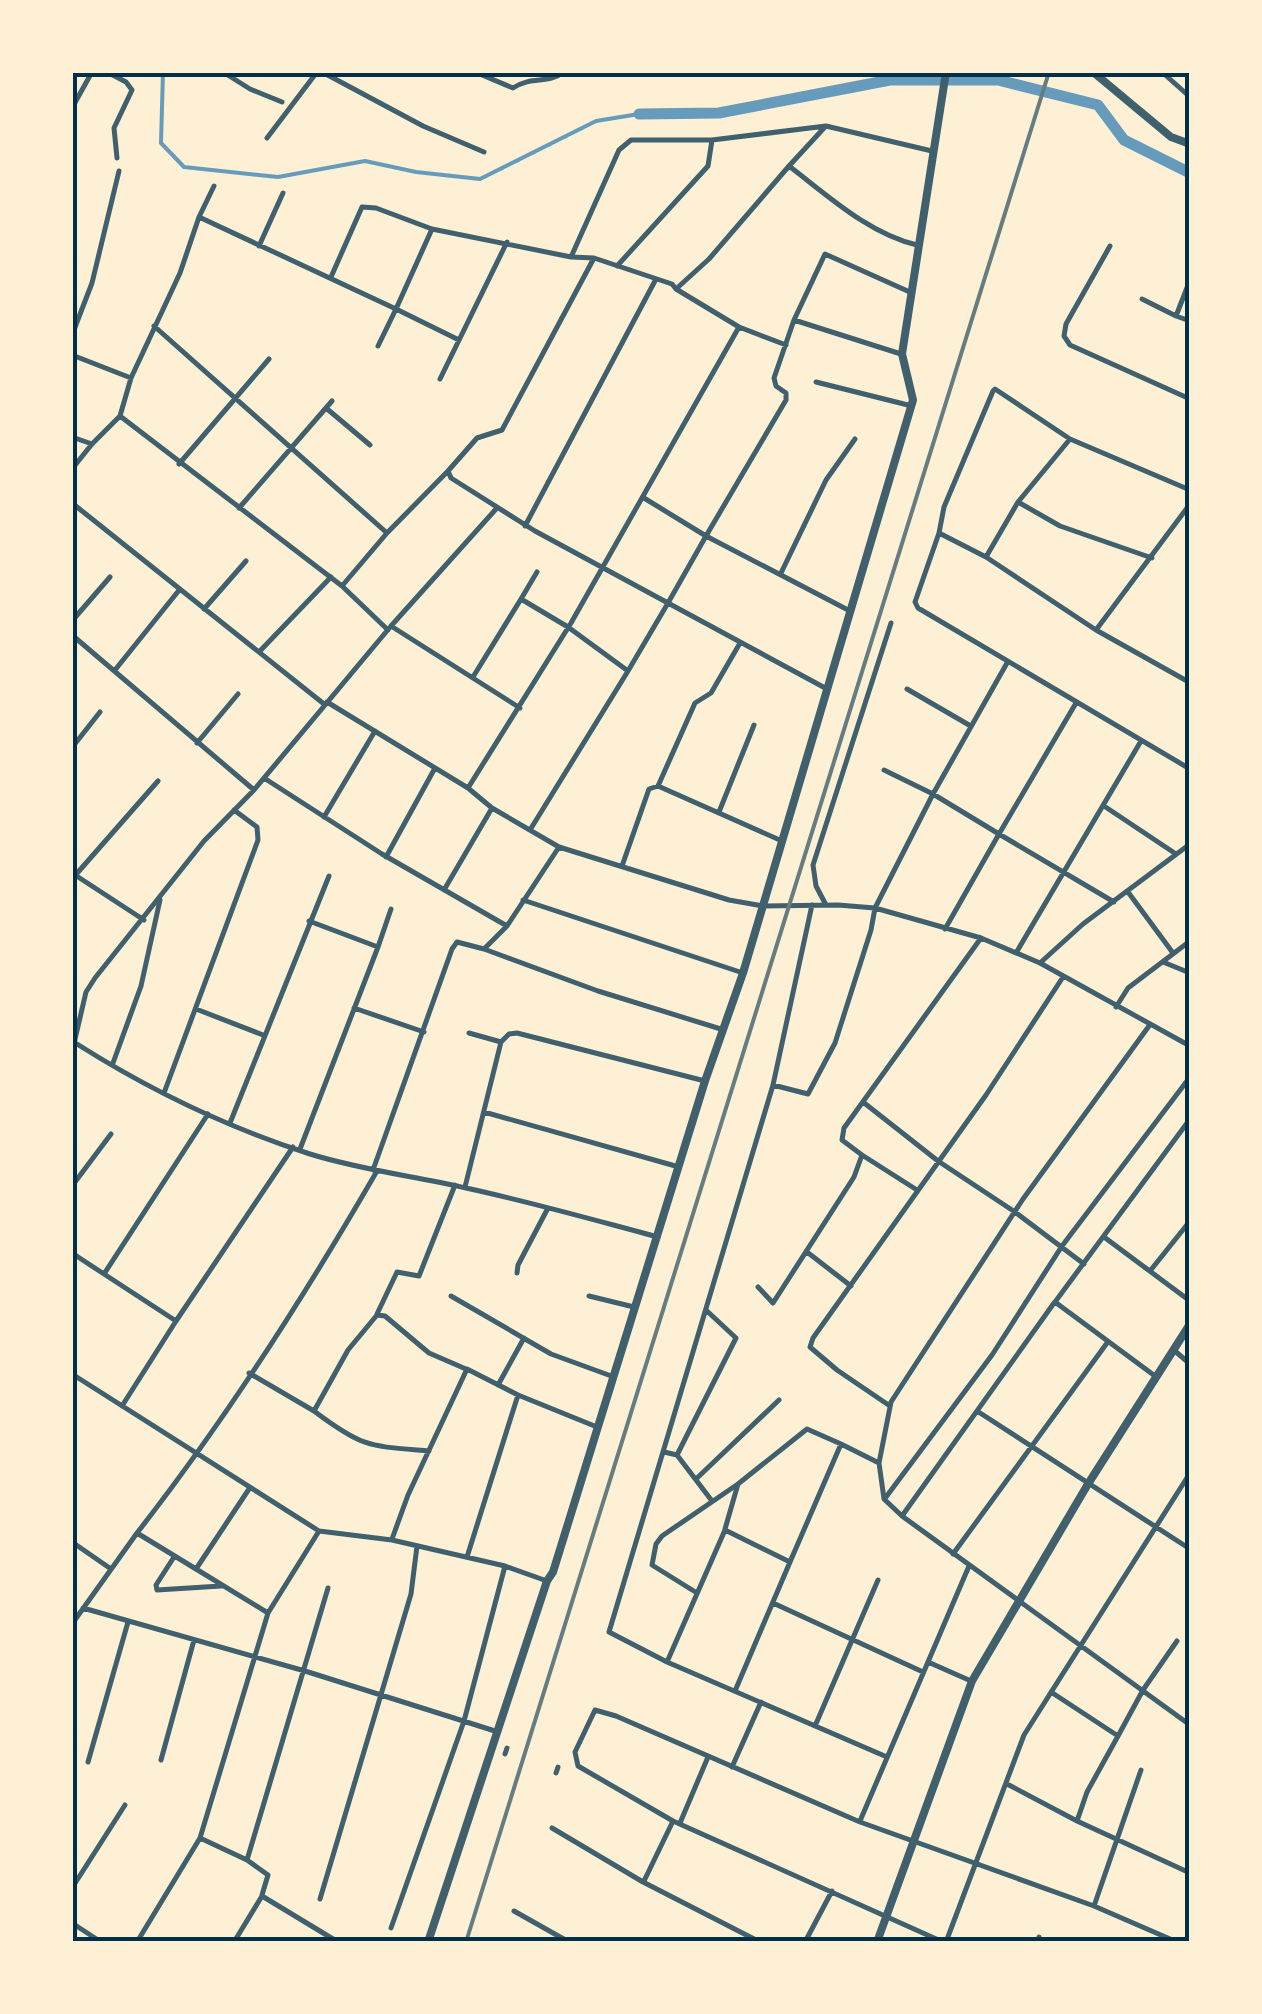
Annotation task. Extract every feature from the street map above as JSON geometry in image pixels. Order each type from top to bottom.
[{"type":"street","points":[[72,108],[92,72]]},
{"type":"street","points":[[107,72],[132,90],[114,128],[117,158]]},
{"type":"street","points":[[223,72],[282,102]]},
{"type":"street","points":[[267,138],[320,72],[422,126],[484,152]]},
{"type":"street","points":[[475,72],[513,88],[529,78],[550,80],[564,72]]},
{"type":"street","points":[[428,1942],[600,1428],[743,973],[912,406],[902,354],[946,72]]},
{"type":"street","points":[[1092,72],[1171,137],[1190,144]]},
{"type":"street","points":[[1162,72],[1190,96]]},
{"type":"street","points":[[572,257],[618,150],[631,140],[712,140],[826,126],[932,151]]},
{"type":"street","points":[[676,289],[709,259],[826,126]]},
{"type":"street","points":[[616,266],[708,166],[712,140]]},
{"type":"street","points":[[789,166],[853,214],[902,242],[916,245]]},
{"type":"street","points":[[72,335],[92,282],[119,171]]},
{"type":"street","points":[[72,469],[120,416],[131,378],[180,273],[214,186]]},
{"type":"street","points":[[260,246],[283,193]]},
{"type":"street","points":[[331,277],[362,206],[376,208],[432,229],[594,258],[656,278],[739,327],[786,346]]},
{"type":"street","points":[[199,218],[459,340]]},
{"type":"street","points":[[378,346],[432,229]]},
{"type":"street","points":[[440,379],[507,242]]},
{"type":"street","points":[[1110,246],[1066,324],[1064,336],[1070,345],[1190,399]]},
{"type":"street","points":[[530,831],[786,400],[786,393],[774,382],[794,320],[825,254],[912,293]]},
{"type":"street","points":[[342,586],[477,438],[502,430],[594,258]]},
{"type":"street","points":[[525,526],[656,278]]},
{"type":"street","points":[[1176,316],[1190,280]]},
{"type":"street","points":[[1142,300],[1190,321]]},
{"type":"street","points":[[794,320],[902,354]]},
{"type":"street","points":[[154,326],[387,533]]},
{"type":"street","points":[[468,788],[568,628],[739,327]]},
{"type":"street","points":[[72,355],[131,378]]},
{"type":"street","points":[[178,464],[269,359]]},
{"type":"street","points":[[816,382],[912,406]]},
{"type":"street","points":[[1190,490],[1070,439],[995,389],[944,507],[939,533],[916,595],[918,608],[1190,768]]},
{"type":"street","points":[[238,508],[332,401]]},
{"type":"street","points":[[326,408],[370,445]]},
{"type":"street","points":[[120,416],[342,586],[390,628],[520,708]]},
{"type":"street","points":[[72,437],[92,444]]},
{"type":"street","points":[[781,573],[826,480],[855,439]]},
{"type":"street","points":[[986,556],[1018,502],[1070,439]]},
{"type":"street","points":[[448,470],[451,478],[525,526],[828,689]]},
{"type":"street","points":[[644,498],[706,536],[850,611]]},
{"type":"street","points":[[72,502],[326,703],[559,847],[729,900],[763,906],[875,908],[980,938],[1040,963],[1190,1046]]},
{"type":"street","points":[[1018,502],[1060,526],[1152,558]]},
{"type":"street","points":[[1096,630],[1190,504]]},
{"type":"street","points":[[72,1052],[83,1006],[95,978],[204,841],[254,790],[496,509]]},
{"type":"street","points":[[939,533],[986,556],[1096,630],[1187,681]]},
{"type":"street","points":[[204,609],[246,561]]},
{"type":"street","points":[[473,678],[537,572]]},
{"type":"street","points":[[72,621],[110,577]]},
{"type":"street","points":[[259,652],[330,577]]},
{"type":"street","points":[[116,670],[180,588]]},
{"type":"street","points":[[521,600],[628,671]]},
{"type":"street","points":[[826,905],[816,886],[814,866],[891,623]]},
{"type":"street","points":[[72,635],[254,790]]},
{"type":"street","points":[[658,786],[695,702],[711,694],[740,643]]},
{"type":"street","points":[[774,1085],[808,1094],[834,1043],[875,908],[1007,663]]},
{"type":"street","points":[[907,690],[971,726]]},
{"type":"street","points":[[197,743],[238,694]]},
{"type":"street","points":[[945,929],[1076,703]]},
{"type":"street","points":[[73,745],[100,712]]},
{"type":"street","points":[[720,812],[754,725]]},
{"type":"street","points":[[324,817],[375,731]]},
{"type":"street","points":[[1016,953],[1141,741]]},
{"type":"street","points":[[386,857],[434,768]]},
{"type":"street","points":[[884,770],[934,794],[1114,902]]},
{"type":"street","points":[[264,778],[386,857],[506,926]]},
{"type":"street","points":[[144,920],[74,876],[158,781]]},
{"type":"street","points":[[622,866],[649,789],[658,786],[782,842]]},
{"type":"street","points":[[1104,806],[1177,854]]},
{"type":"street","points":[[444,890],[492,808]]},
{"type":"street","points":[[164,1093],[258,840],[257,827],[234,810]]},
{"type":"street","points":[[1040,963],[1083,924],[1190,844]]},
{"type":"street","points":[[484,949],[506,926],[559,847]]},
{"type":"street","points":[[230,1123],[328,876]]},
{"type":"street","points":[[1128,892],[1174,953]]},
{"type":"street","points":[[113,1063],[141,986],[161,897]]},
{"type":"street","points":[[523,900],[743,973]]},
{"type":"street","points":[[812,905],[774,1085],[610,1632],[667,1662],[888,1757]]},
{"type":"street","points":[[122,1406],[296,1148],[391,909]]},
{"type":"street","points":[[309,921],[378,947]]},
{"type":"street","points":[[916,1190],[842,1140],[844,1128],[980,938]]},
{"type":"street","points":[[1116,1007],[1128,988],[1190,941]]},
{"type":"street","points":[[72,1624],[195,1454],[334,1245],[375,1170],[457,942],[598,992],[724,1030]]},
{"type":"street","points":[[1162,962],[1190,973]]},
{"type":"street","points":[[890,1406],[836,1370],[810,1347],[1064,977]]},
{"type":"street","points":[[72,1001],[83,1006]]},
{"type":"street","points":[[196,1008],[264,1035]]},
{"type":"street","points":[[354,1008],[424,1032]]},
{"type":"street","points":[[1149,1026],[935,1330],[890,1406],[879,1462],[884,1499],[902,1516],[1190,1725]]},
{"type":"street","points":[[469,1033],[501,1042]]},
{"type":"street","points":[[464,1187],[501,1042],[508,1034],[518,1033],[706,1081]]},
{"type":"street","points":[[76,1044],[208,1114],[296,1148],[658,1237]]},
{"type":"street","points":[[884,1499],[992,1355],[1062,1246],[1190,1077]]},
{"type":"street","points":[[863,1102],[938,1161],[1084,1264]]},
{"type":"street","points":[[484,1112],[680,1167]]},
{"type":"street","points":[[104,1274],[208,1114]]},
{"type":"street","points":[[902,1516],[1190,1118]]},
{"type":"street","points":[[72,1186],[111,1134]]},
{"type":"street","points":[[758,1287],[773,1303],[854,1176],[862,1155]]},
{"type":"street","points":[[314,1411],[348,1350],[377,1315],[397,1272],[419,1276],[455,1186]]},
{"type":"street","points":[[517,1273],[548,1208]]},
{"type":"street","points":[[1150,1271],[1190,1222]]},
{"type":"street","points":[[1103,1236],[1190,1301]]},
{"type":"street","points":[[807,1252],[851,1286]]},
{"type":"street","points":[[72,1253],[176,1321]]},
{"type":"street","points":[[452,1296],[551,1354],[615,1378]]},
{"type":"street","points":[[589,1296],[636,1307]]},
{"type":"street","points":[[1055,1302],[1155,1376]]},
{"type":"street","points":[[677,1455],[736,1338],[707,1311]]},
{"type":"street","points":[[377,1315],[385,1316],[429,1353],[518,1396],[600,1428]]},
{"type":"street","points":[[877,1942],[972,1681],[1088,1484],[1190,1324]]},
{"type":"street","points":[[498,1385],[524,1338]]},
{"type":"street","points":[[953,1554],[1108,1342]]},
{"type":"street","points":[[1172,1349],[1190,1364]]},
{"type":"street","points":[[392,1540],[408,1495],[466,1369]]},
{"type":"street","points":[[249,1373],[314,1411],[350,1439],[370,1446],[428,1451]]},
{"type":"street","points":[[72,1374],[319,1532],[392,1540],[505,1566],[547,1581]]},
{"type":"street","points":[[467,1557],[518,1396]]},
{"type":"street","points":[[696,1478],[779,1400]]},
{"type":"street","points":[[977,1411],[1152,1528],[1190,1549]]},
{"type":"street","points":[[697,1593],[652,1566],[656,1544],[807,1429],[879,1462]]},
{"type":"street","points":[[735,1691],[841,1444]]},
{"type":"street","points":[[664,1452],[677,1455],[712,1501]]},
{"type":"street","points":[[1178,1942],[1094,1906],[976,1865],[911,1842],[860,1822],[616,1716],[595,1710],[575,1752],[578,1766],[676,1822],[944,1942],[976,1865],[1008,1785],[1024,1735],[1190,1473]]},
{"type":"street","points":[[667,1662],[725,1530],[738,1484]]},
{"type":"street","points":[[196,1569],[249,1489]]},
{"type":"street","points":[[725,1530],[790,1562]]},
{"type":"street","points":[[137,1532],[268,1613]]},
{"type":"street","points":[[137,1942],[200,1838],[268,1613],[319,1532]]},
{"type":"street","points":[[72,1542],[111,1569]]},
{"type":"street","points":[[320,1899],[383,1696],[410,1594],[417,1546]]},
{"type":"street","points":[[175,1556],[156,1585],[158,1590],[224,1586]]},
{"type":"street","points":[[390,1928],[464,1722],[505,1566]]},
{"type":"street","points":[[860,1822],[969,1566]]},
{"type":"street","points":[[816,1726],[878,1580]]},
{"type":"street","points":[[247,1860],[328,1588]]},
{"type":"street","points":[[773,1603],[924,1672]]},
{"type":"street","points":[[83,1608],[496,1731]]},
{"type":"street","points":[[88,1762],[128,1622]]},
{"type":"street","points":[[161,1760],[194,1640]]},
{"type":"street","points":[[1077,1821],[1087,1792],[1143,1690],[1177,1642]]},
{"type":"street","points":[[928,1662],[972,1681]]},
{"type":"street","points":[[1051,1692],[1118,1736]]},
{"type":"street","points":[[732,1768],[760,1702]]},
{"type":"street","points":[[643,1882],[708,1757]]},
{"type":"street","points":[[1094,1906],[1141,1770]]},
{"type":"street","points":[[1008,1785],[1190,1873]]},
{"type":"street","points":[[72,1888],[126,1805]]},
{"type":"street","points":[[552,1828],[643,1882],[760,1942]]},
{"type":"street","points":[[200,1838],[247,1860],[268,1875],[262,1896],[234,1942]]},
{"type":"street","points":[[805,1942],[832,1890]]},
{"type":"street","points":[[262,1896],[338,1942]]},
{"type":"street","points":[[514,1911],[570,1942]]},
{"type":"street","points":[[72,1923],[101,1942]]},
{"type":"waterway","points":[[163,72],[161,143],[184,167],[278,177],[365,161],[480,179],[596,121],[639,114]]},
{"type":"waterway","points":[[639,114],[719,113],[890,80],[998,80],[1098,105],[1124,140],[1190,173]]},
{"type":"railway","points":[[466,1942],[1049,72]]}]
